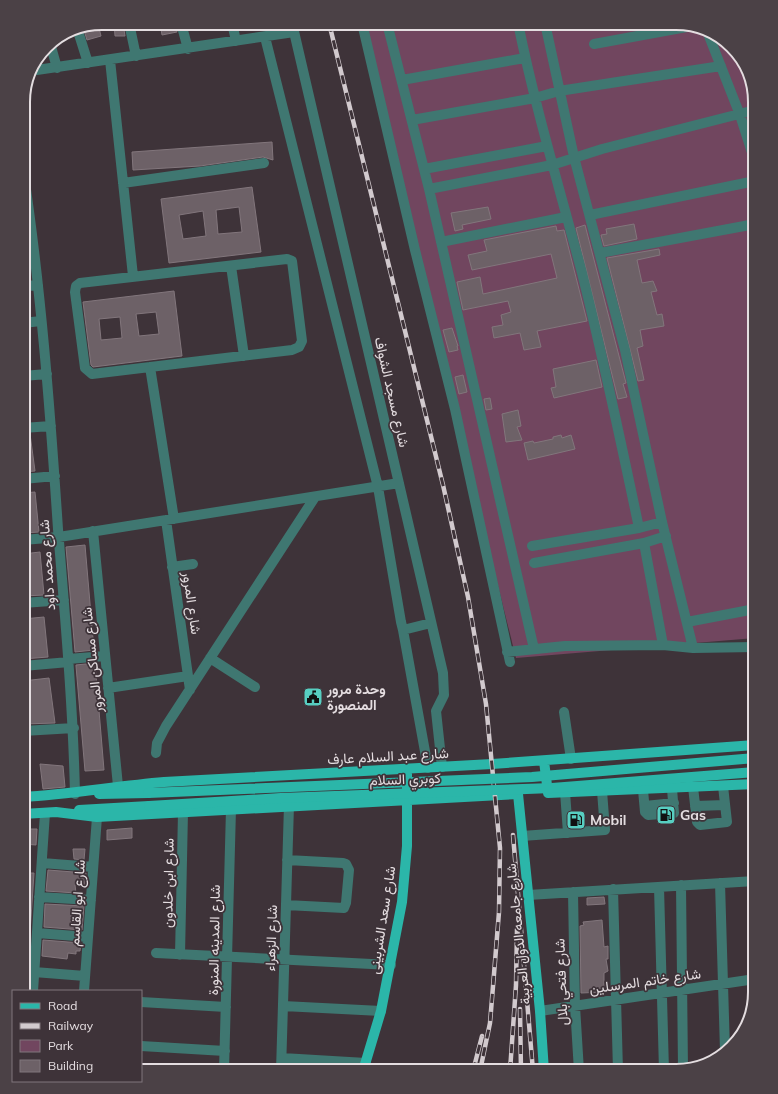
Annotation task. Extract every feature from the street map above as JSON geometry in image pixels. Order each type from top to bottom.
[{"type":"main road","name":"شارع عبد السلام عارف","points":[[30,797],[75,794],[118,786],[164,782],[442,768],[748,746]]},
{"type":"main road","points":[[662,753],[670,789]]},
{"type":"main road","name":"كوبري السلام","points":[[75,794],[148,793],[532,777],[748,759]]},
{"type":"main road","points":[[544,761],[548,793]]},
{"type":"main road","name":"شارع سعد الشربينى","points":[[366,1064],[381,1010],[391,965],[402,902],[407,846],[408,799],[406,770]]},
{"type":"main road","name":"كوبري السلام","points":[[56,812],[281,798],[552,788],[748,773]]},
{"type":"main road","points":[[164,782],[165,813]]},
{"type":"main road","points":[[30,814],[56,812],[97,817],[408,799],[670,789],[748,784]]},
{"type":"main road","name":"شارع جامعه الدول العربية","points":[[518,794],[540,1011],[544,1064]]},
{"type":"street","points":[[130,30],[136,56]]},
{"type":"street","points":[[183,30],[188,49]]},
{"type":"street","points":[[234,30],[236,41]]},
{"type":"street","points":[[37,70],[265,37],[287,30]]},
{"type":"street","name":"شارع مسجد الشواف","points":[[293,30],[432,623],[444,684],[444,694],[436,711],[442,768]]},
{"type":"street","points":[[364,30],[415,250],[455,409],[508,657],[534,649],[564,646],[663,645],[693,648],[748,647]]},
{"type":"street","points":[[389,30],[442,242],[534,649]]},
{"type":"street","points":[[520,30],[547,146],[604,366],[638,528]]},
{"type":"street","points":[[546,30],[574,157],[625,350],[662,522],[693,648]]},
{"type":"street","points":[[594,44],[670,30]]},
{"type":"street","points":[[79,34],[88,63]]},
{"type":"street","points":[[265,37],[378,487],[428,768]]},
{"type":"street","points":[[710,38],[740,115],[748,140]]},
{"type":"street","points":[[52,50],[57,68]]},
{"type":"street","points":[[402,80],[526,58]]},
{"type":"street","points":[[110,60],[133,276]]},
{"type":"street","points":[[412,120],[535,98],[559,92],[721,66]]},
{"type":"street","points":[[429,189],[552,164],[748,112]]},
{"type":"street","points":[[424,168],[547,146]]},
{"type":"street","points":[[123,182],[264,163]]},
{"type":"street","points":[[590,215],[748,182]]},
{"type":"street","points":[[442,242],[566,217]]},
{"type":"street","points":[[600,253],[748,225]]},
{"type":"street","name":"شارع محمد داود","points":[[30,243],[38,285],[51,426],[74,728],[75,794]]},
{"type":"street","points":[[287,259],[292,261],[302,340],[299,347],[292,350],[92,374],[85,368],[75,292],[76,286],[80,284],[133,276],[287,259]]},
{"type":"street","points":[[231,266],[244,356]]},
{"type":"street","points":[[30,286],[38,285]]},
{"type":"street","points":[[30,322],[41,321]]},
{"type":"street","name":"شارع المرور","points":[[150,367],[170,519],[172,567],[190,690]]},
{"type":"street","points":[[30,375],[46,374]]},
{"type":"street","points":[[30,428],[51,426]]},
{"type":"street","points":[[30,478],[54,476]]},
{"type":"street","points":[[30,539],[59,537],[399,483]]},
{"type":"street","points":[[156,753],[161,734],[315,497]]},
{"type":"street","points":[[532,546],[638,528],[662,522]]},
{"type":"street","name":"شارع مساكن المرور","points":[[93,531],[118,786]]},
{"type":"street","points":[[534,563],[644,543],[666,536]]},
{"type":"street","points":[[644,543],[663,645]]},
{"type":"street","points":[[172,567],[193,564]]},
{"type":"street","points":[[30,602],[64,600]]},
{"type":"street","points":[[687,622],[748,610]]},
{"type":"street","points":[[404,630],[432,623]]},
{"type":"street","points":[[30,665],[105,656]]},
{"type":"street","points":[[210,658],[255,687]]},
{"type":"street","points":[[108,688],[188,676]]},
{"type":"street","points":[[564,712],[570,759]]},
{"type":"street","points":[[30,731],[74,728]]},
{"type":"street","points":[[693,788],[697,822],[700,825],[726,823],[722,786]]},
{"type":"street","points":[[643,790],[644,806],[647,815],[672,813],[675,811],[670,789]]},
{"type":"street","points":[[522,836],[605,830],[602,791]]},
{"type":"street","points":[[565,792],[568,833]]},
{"type":"street","name":"شارع الزهراء","points":[[282,1064],[289,805]]},
{"type":"street","points":[[695,806],[725,805]]},
{"type":"street","name":"شارع المدينه المنورة","points":[[224,1064],[231,809]]},
{"type":"street","name":"شارع ابن خلدون","points":[[180,955],[183,812]]},
{"type":"street","points":[[33,990],[44,813]]},
{"type":"street","name":"شارع ابو القاسم","points":[[84,990],[97,817]]},
{"type":"street","points":[[286,905],[344,908],[346,903],[349,870],[346,864],[343,863],[287,860]]},
{"type":"street","points":[[42,863],[93,867]]},
{"type":"street","points":[[528,895],[748,881]]},
{"type":"street","points":[[720,883],[725,1045]]},
{"type":"street","points":[[681,885],[684,1063]]},
{"type":"street","points":[[659,887],[664,1064]]},
{"type":"street","points":[[613,889],[618,1064]]},
{"type":"street","name":"شارع فتحي بلال","points":[[573,892],[575,1006],[579,1064]]},
{"type":"street","points":[[39,897],[91,900]]},
{"type":"street","points":[[37,933],[88,937]]},
{"type":"street","points":[[156,954],[391,965]]},
{"type":"street","points":[[34,972],[85,976]]},
{"type":"street","name":"شارع خاتم المرسلين","points":[[540,1011],[748,980]]},
{"type":"street","points":[[142,1002],[226,1007]]},
{"type":"street","points":[[283,1006],[381,1010]]},
{"type":"street","points":[[142,1046],[225,1051]]},
{"type":"street","points":[[282,1058],[337,1064]]},
{"type":"green space","points":[[360,30],[690,31],[708,37],[730,54],[743,74],[746,83],[748,102],[748,639],[516,658]]},
{"type":"building","points":[[100,30],[101,36],[87,40],[85,32]]},
{"type":"building","points":[[115,30],[124,30],[125,36],[115,36]]},
{"type":"building","points":[[161,30],[177,30],[177,32],[162,35]]},
{"type":"building","points":[[272,142],[273,160],[263,157],[200,166],[133,170],[132,152]]},
{"type":"building","points":[[252,187],[261,252],[169,263],[161,199]],"holes":[[[239,207],[242,232],[218,234],[216,210]],[[203,211],[206,236],[183,239],[179,215]]]},
{"type":"building","points":[[488,207],[491,219],[462,225],[463,229],[455,231],[451,213]]},
{"type":"building","points":[[634,224],[637,239],[604,246],[601,235],[607,234],[606,229]]},
{"type":"building","points":[[585,225],[626,383],[623,384],[627,397],[618,399],[576,228]]},
{"type":"building","points":[[556,226],[557,231],[564,230],[587,321],[537,331],[541,347],[524,350],[520,333],[494,338],[492,327],[503,325],[501,315],[511,312],[508,301],[463,310],[457,282],[480,277],[483,294],[557,278],[551,254],[472,270],[468,255],[487,251],[484,240]]},
{"type":"building","points":[[659,249],[660,255],[637,260],[642,283],[653,281],[657,291],[651,292],[657,315],[662,314],[664,326],[640,330],[643,346],[637,348],[644,380],[638,381],[607,258]]},
{"type":"building","points":[[174,291],[182,356],[93,367],[91,365],[83,302]],"holes":[[[156,312],[159,334],[139,336],[136,314]],[[120,317],[122,338],[101,340],[99,319]]]},
{"type":"building","points":[[452,328],[458,350],[449,352],[443,330]]},
{"type":"building","points":[[596,360],[602,387],[554,398],[551,388],[556,387],[553,369]]},
{"type":"building","points":[[463,375],[467,392],[459,394],[455,377]]},
{"type":"building","points":[[490,398],[492,409],[486,410],[484,399]]},
{"type":"building","points":[[518,410],[521,426],[517,427],[522,440],[506,442],[502,414]]},
{"type":"building","points":[[30,434],[35,471],[30,471]]},
{"type":"building","points":[[561,435],[562,438],[571,435],[575,449],[528,460],[524,443],[533,441],[534,443],[553,439],[553,437]]},
{"type":"building","points":[[30,492],[35,492],[39,532],[30,533]]},
{"type":"building","points":[[85,545],[94,650],[75,652],[66,547]]},
{"type":"building","points":[[40,552],[44,595],[30,596],[30,553]]},
{"type":"building","points":[[44,617],[48,657],[30,658],[30,618]]},
{"type":"building","points":[[95,663],[104,770],[85,771],[76,665]]},
{"type":"building","points":[[49,678],[55,723],[30,724],[30,680]]},
{"type":"building","points":[[40,764],[63,766],[65,787],[43,789]]},
{"type":"building","points":[[132,828],[132,838],[107,840],[107,830]]},
{"type":"building","points":[[30,829],[37,829],[36,845],[30,845]]},
{"type":"building","points":[[73,849],[85,849],[84,860],[74,859]]},
{"type":"building","points":[[48,870],[86,873],[85,886],[75,885],[76,893],[46,891]]},
{"type":"building","points":[[30,873],[34,873],[30,933]]},
{"type":"building","points":[[604,897],[605,904],[587,905],[587,898]]},
{"type":"building","points":[[45,904],[84,906],[82,930],[44,927]]},
{"type":"building","points":[[602,920],[604,947],[608,946],[608,959],[606,959],[608,971],[604,973],[604,992],[581,993],[580,926],[584,925],[583,922]]},
{"type":"building","points":[[43,940],[81,943],[80,951],[76,951],[76,954],[68,953],[67,959],[42,956]]},
{"type":"railway","points":[[331,30],[443,485],[468,597],[486,704],[500,848],[499,912],[490,1023],[481,1064]]},
{"type":"railway","points":[[513,835],[532,1064]]},
{"type":"railway","points":[[510,1064],[516,985],[517,929]]},
{"type":"railway","points":[[520,1009],[521,1064]]},
{"type":"railway","points":[[475,1064],[482,1036]]},
{"type":"place","name":"وحدة مرور المنصورة","points":[[313,697]]},
{"type":"place","name":"Gas","points":[[666,815]]},
{"type":"place","name":"Mobil","points":[[576,820]]}]
